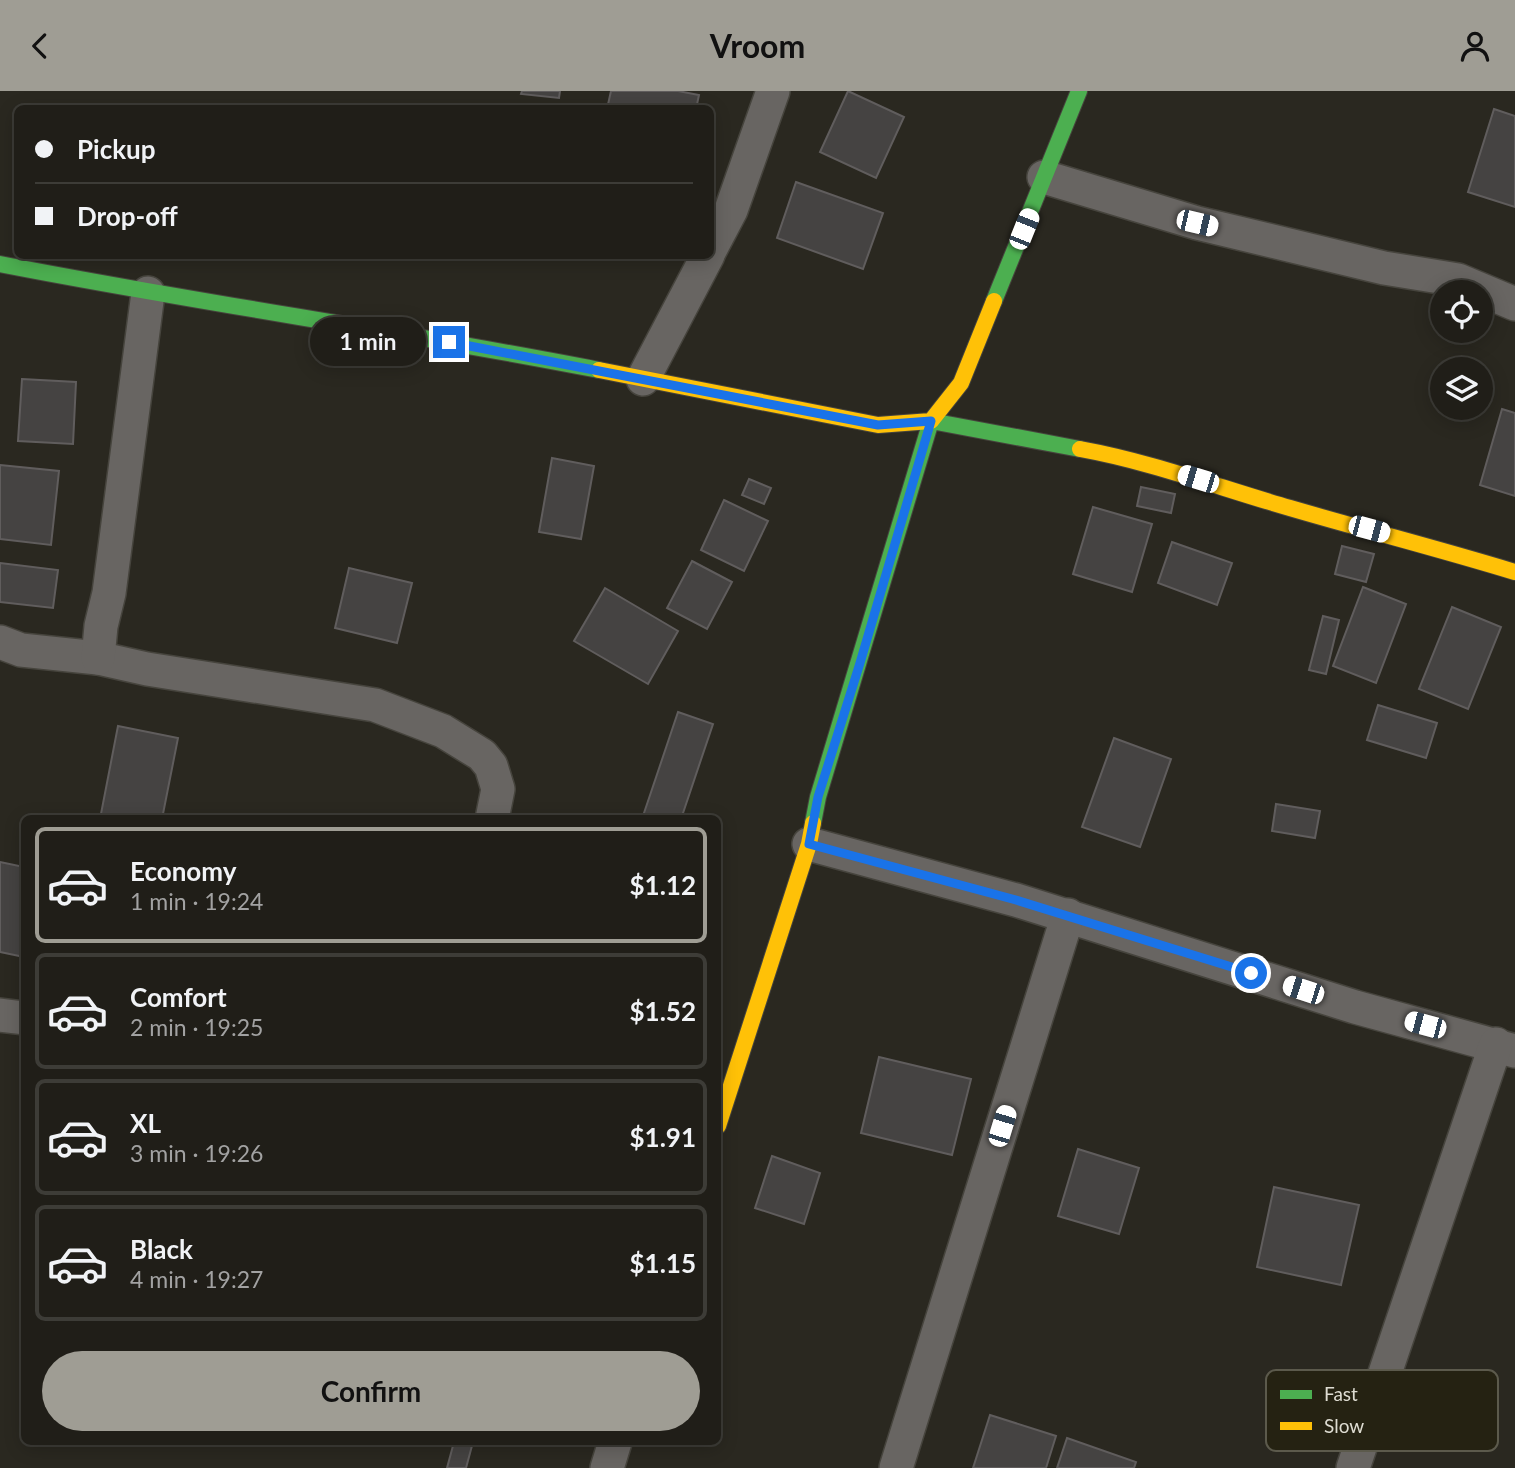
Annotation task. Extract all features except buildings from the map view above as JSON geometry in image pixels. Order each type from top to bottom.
[{"type":"street","points":[[714,242],[730,210],[773,91]]},
{"type":"street","points":[[721,1117],[809,844],[818,797],[931,421],[961,383],[1079,91]]},
{"type":"street","points":[[1045,177],[1197,223],[1384,268],[1458,280],[1515,303]]},
{"type":"street","points":[[643,379],[706,259]]},
{"type":"street","points":[[0,264],[148,293],[477,347],[878,425],[931,421],[1129,458],[1290,508],[1515,572]]},
{"type":"street","points":[[98,658],[148,293]]},
{"type":"street","points":[[0,642],[22,650],[98,658],[147,669],[375,705],[443,731],[482,755],[491,767],[498,789],[493,815]]},
{"type":"street","points":[[809,844],[1068,915],[1355,1007],[1505,1048],[1388,1370]]},
{"type":"street","points":[[896,1468],[1068,915]]},
{"type":"street","points":[[0,1015],[21,1018]]},
{"type":"street","points":[[607,1468],[614,1445]]},
{"type":"street","points":[[1353,1468],[1359,1451]]},
{"type":"traffic: fast","points":[[994,301],[1079,91]]},
{"type":"traffic: fast","points":[[0,264],[599,370]]},
{"type":"traffic: fast","points":[[813,823],[818,797],[931,421],[1080,449]]},
{"type":"traffic: slow","points":[[599,370],[878,425],[931,421],[961,383],[994,301]]},
{"type":"traffic: slow","points":[[1080,449],[1160,468],[1515,572]]},
{"type":"traffic: slow","points":[[721,1117],[809,844],[813,823]]},
{"type":"route","points":[[449,342],[878,425],[931,421],[818,797],[809,844],[1068,915],[1251,973]]}]
